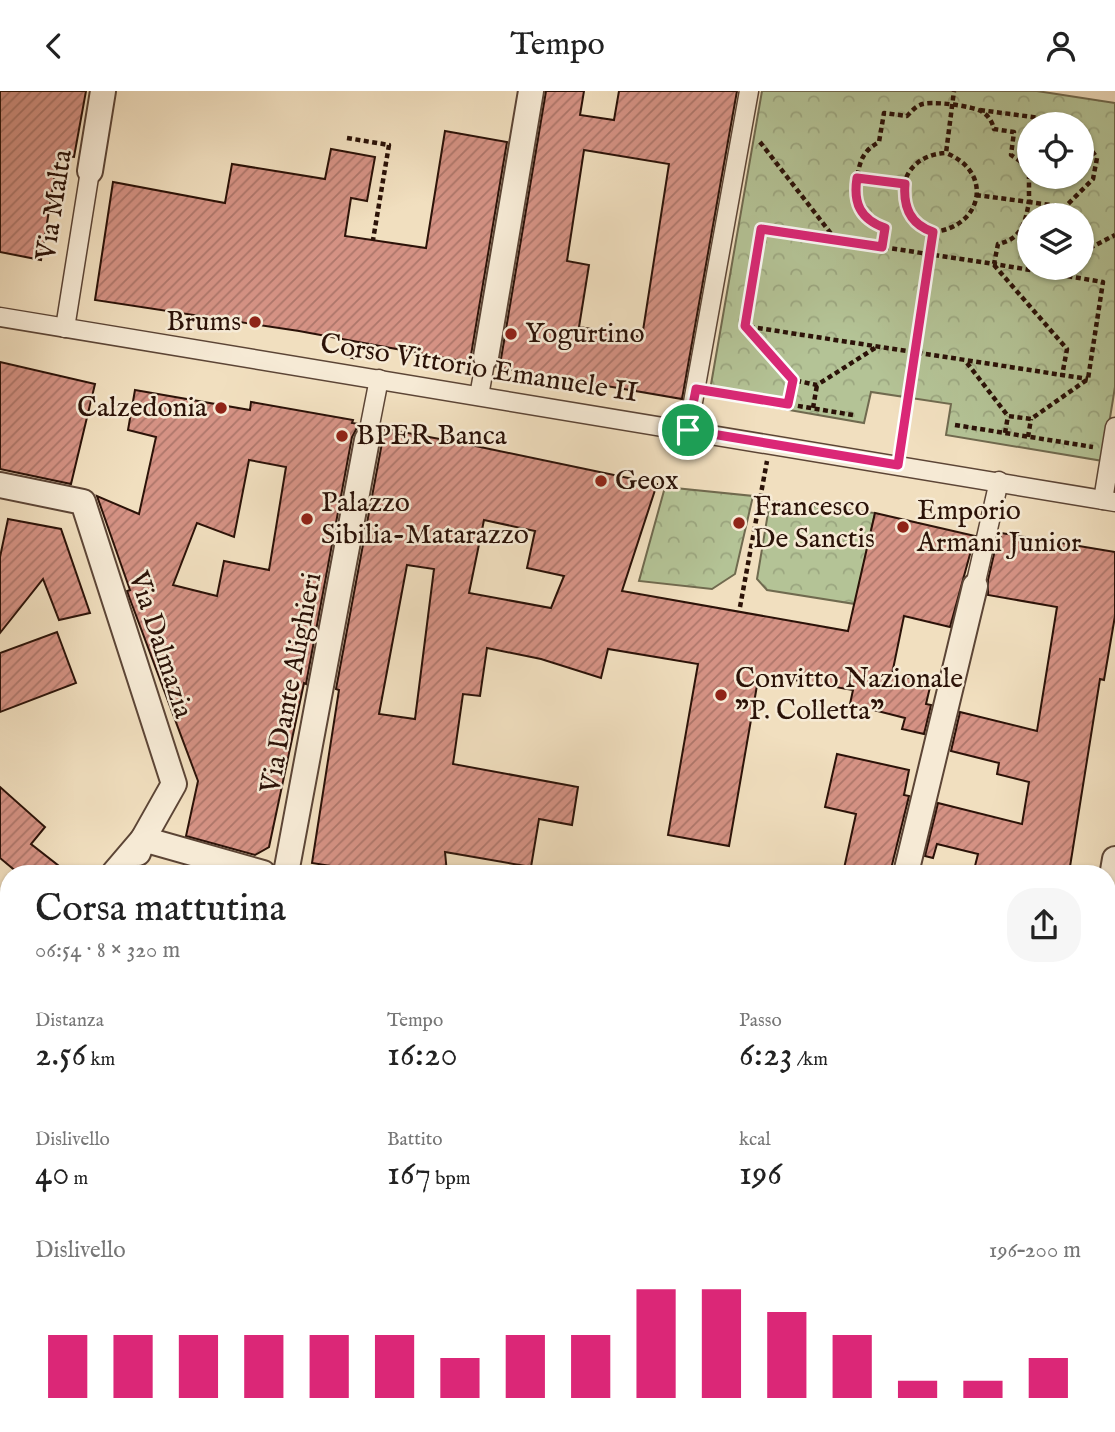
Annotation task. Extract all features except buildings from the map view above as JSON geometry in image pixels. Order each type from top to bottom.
[{"type":"street","name":"Via Malta","points":[[65,328],[103,91]]},
{"type":"street","points":[[479,396],[531,91]]},
{"type":"street","points":[[688,430],[749,91]]},
{"type":"street","name":"Corso Vittorio Emanuele II","points":[[0,317],[1109,501]]},
{"type":"street","name":"Via Dante Alighieri","points":[[288,865],[379,379]]},
{"type":"street","points":[[1109,501],[1111,450],[1115,427]]},
{"type":"street","points":[[908,865],[999,481]]},
{"type":"street","name":"Via Dalmazia","points":[[0,485],[83,502],[174,783],[143,839],[121,865]]},
{"type":"street","points":[[134,865],[143,839],[235,865]]},
{"type":"path","points":[[946,153],[954,91]]},
{"type":"path","points":[[882,247],[885,228],[865,218],[856,204],[857,178],[862,156],[879,142],[884,113],[907,116],[920,104],[929,103],[1017,115]]},
{"type":"path","points":[[974,109],[990,118],[994,129],[1014,132],[1012,155],[1017,159]]},
{"type":"path","points":[[742,131],[754,134],[836,240]]},
{"type":"path","points":[[347,138],[389,145],[373,240]]},
{"type":"path","points":[[936,153],[946,153],[956,157],[970,169],[975,179],[976,195],[973,208],[957,227],[933,232],[914,221],[907,210],[904,199],[905,184],[919,159],[936,153]]},
{"type":"path","points":[[1094,154],[1097,158],[1094,174]]},
{"type":"path","points":[[857,178],[905,184]]},
{"type":"path","points":[[994,264],[998,244],[1013,240],[1021,230],[1028,189]]},
{"type":"path","points":[[976,195],[1065,207],[1083,189]]},
{"type":"path","points":[[745,326],[761,229],[1017,268]]},
{"type":"path","points":[[898,465],[933,232]]},
{"type":"path","points":[[1094,246],[1115,235]]},
{"type":"path","points":[[994,264],[1067,349],[1062,376]]},
{"type":"path","points":[[966,362],[1008,415],[1031,419],[1088,379],[1104,282],[1092,280]]},
{"type":"path","points":[[745,326],[1088,379]]},
{"type":"path","points":[[745,326],[793,380],[817,385],[875,348]]},
{"type":"path","points":[[788,404],[793,380]]},
{"type":"path","points":[[813,408],[817,385]]},
{"type":"path","points":[[696,389],[853,415]]},
{"type":"path","points":[[1005,433],[1008,415]]},
{"type":"path","points":[[1028,437],[1031,419]]},
{"type":"path","points":[[955,425],[1111,450]]},
{"type":"path","points":[[740,607],[769,443]]},
{"type":"green space","points":[[762,91],[1037,91],[1115,103],[1115,387],[1103,461],[946,435],[951,404],[871,392],[864,423],[709,396]]},
{"type":"green space","points":[[665,487],[753,496],[735,574],[712,589],[639,581]]},
{"type":"green space","points":[[770,501],[875,513],[855,604],[767,590],[757,579]]},
{"type":"place","name":"Brums","points":[[255,322]]},
{"type":"place","name":"Yogurtino","points":[[511,334]]},
{"type":"place","name":"Calzedonia","points":[[221,408]]},
{"type":"place","name":"BPER Banca","points":[[342,436]]},
{"type":"place","name":"Geox","points":[[601,481]]},
{"type":"place","name":"Palazzo Sibilia-Matarazzo","points":[[307,519]]},
{"type":"place","name":"Francesco De Sanctis","points":[[739,523]]},
{"type":"place","name":"Emporio Armani Junior","points":[[903,527]]},
{"type":"place","name":"Convitto Nazionale \"P. Colletta\"","points":[[721,695]]},
{"type":"route","points":[[857,178],[905,184],[904,199],[907,210],[914,221],[933,232],[898,465],[688,430],[696,389],[788,404],[793,380],[745,326],[761,229],[882,247],[885,228],[865,218],[856,204],[857,178]]}]
